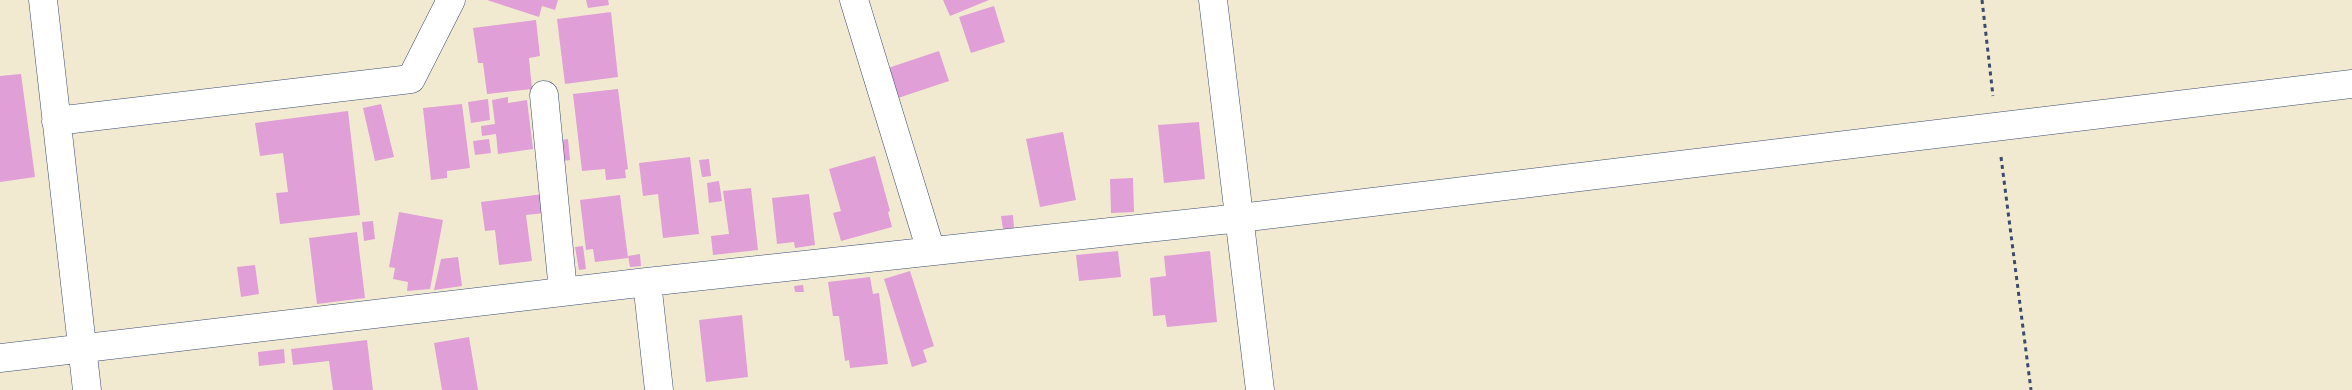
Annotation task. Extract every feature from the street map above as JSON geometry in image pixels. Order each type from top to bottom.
[{"type":"street","points":[[42,0],[87,390]]},
{"type":"street","points":[[56,121],[411,79],[450,0]]},
{"type":"street","points":[[854,0],[931,251]]},
{"type":"street","points":[[1213,0],[1260,390]]},
{"type":"street","points":[[0,358],[563,291],[1240,218],[2352,84]]},
{"type":"street","points":[[544,95],[563,291]]},
{"type":"street","points":[[647,282],[659,390]]},
{"type":"path","points":[[1982,0],[2031,390]]},
{"type":"building","points":[[487,0],[558,0],[555,10],[542,6],[539,17]]},
{"type":"building","points":[[586,0],[608,0],[609,5],[588,8]]},
{"type":"building","points":[[943,0],[989,0],[950,16]]},
{"type":"building","points":[[994,6],[1005,42],[971,53],[959,17]]},
{"type":"building","points":[[611,12],[618,77],[565,84],[557,19]]},
{"type":"building","points":[[536,20],[540,56],[529,58],[532,89],[487,94],[483,63],[478,63],[473,28]]},
{"type":"building","points":[[939,51],[949,81],[898,98],[888,68]]},
{"type":"building","points":[[21,74],[35,177],[0,182],[0,76]]},
{"type":"building","points":[[618,89],[628,169],[625,170],[626,178],[606,180],[605,169],[582,171],[573,94]]},
{"type":"building","points":[[508,97],[508,103],[527,100],[533,149],[498,154],[496,134],[482,136],[481,126],[495,124],[492,100]]},
{"type":"building","points":[[488,99],[490,120],[471,123],[468,102]]},
{"type":"building","points":[[381,104],[394,157],[375,161],[363,108]]},
{"type":"building","points":[[462,104],[470,168],[447,171],[447,178],[431,180],[423,108]]},
{"type":"building","points":[[348,111],[360,215],[280,224],[276,193],[288,192],[283,153],[260,156],[255,123]]},
{"type":"building","points":[[1199,122],[1205,179],[1164,183],[1158,125]]},
{"type":"building","points":[[1063,132],[1076,200],[1040,207],[1026,139]]},
{"type":"building","points":[[489,139],[491,153],[475,155],[473,141]]},
{"type":"building","points":[[568,139],[570,160],[563,161],[561,140]]},
{"type":"building","points":[[875,156],[890,211],[888,212],[892,227],[841,241],[833,213],[841,211],[829,169]]},
{"type":"building","points":[[690,157],[699,234],[663,238],[658,194],[643,196],[639,163]]},
{"type":"building","points":[[709,159],[711,176],[702,177],[699,160]]},
{"type":"building","points":[[1133,178],[1134,212],[1111,213],[1110,179]]},
{"type":"building","points":[[719,181],[722,201],[709,203],[707,183]]},
{"type":"building","points":[[751,188],[758,250],[713,255],[711,236],[729,234],[723,191]]},
{"type":"building","points":[[543,194],[545,213],[526,215],[532,261],[499,265],[495,230],[485,231],[481,202]]},
{"type":"building","points":[[809,194],[815,245],[795,248],[794,242],[777,244],[772,198]]},
{"type":"building","points":[[620,195],[628,258],[595,262],[593,249],[586,250],[580,200]]},
{"type":"building","points":[[399,212],[443,220],[430,289],[407,291],[408,282],[393,279],[395,268],[389,267]]},
{"type":"building","points":[[1013,215],[1014,228],[1003,229],[1001,216]]},
{"type":"building","points":[[373,221],[375,239],[364,241],[362,222]]},
{"type":"building","points":[[357,232],[365,298],[317,304],[309,238]]},
{"type":"building","points":[[583,246],[586,269],[579,270],[575,247]]},
{"type":"building","points":[[1118,251],[1121,277],[1079,281],[1076,255]]},
{"type":"building","points":[[1210,251],[1217,322],[1167,327],[1165,315],[1153,316],[1150,278],[1166,276],[1164,256]]},
{"type":"building","points":[[640,254],[641,266],[630,267],[628,256]]},
{"type":"building","points":[[458,257],[462,286],[434,290],[441,259]]},
{"type":"building","points":[[255,265],[259,294],[241,297],[237,267]]},
{"type":"building","points":[[910,271],[934,346],[923,350],[927,362],[912,367],[884,279]]},
{"type":"building","points":[[870,277],[873,294],[879,293],[888,364],[850,368],[849,360],[845,361],[839,316],[833,316],[828,282]]},
{"type":"building","points":[[803,285],[804,292],[795,292],[794,286]]},
{"type":"building","points":[[742,315],[748,377],[706,382],[699,320]]},
{"type":"building","points":[[469,337],[478,390],[442,390],[434,343]]},
{"type":"building","points":[[367,340],[373,390],[333,390],[329,361],[293,365],[291,349]]},
{"type":"building","points":[[284,349],[285,363],[259,366],[258,352]]}]
